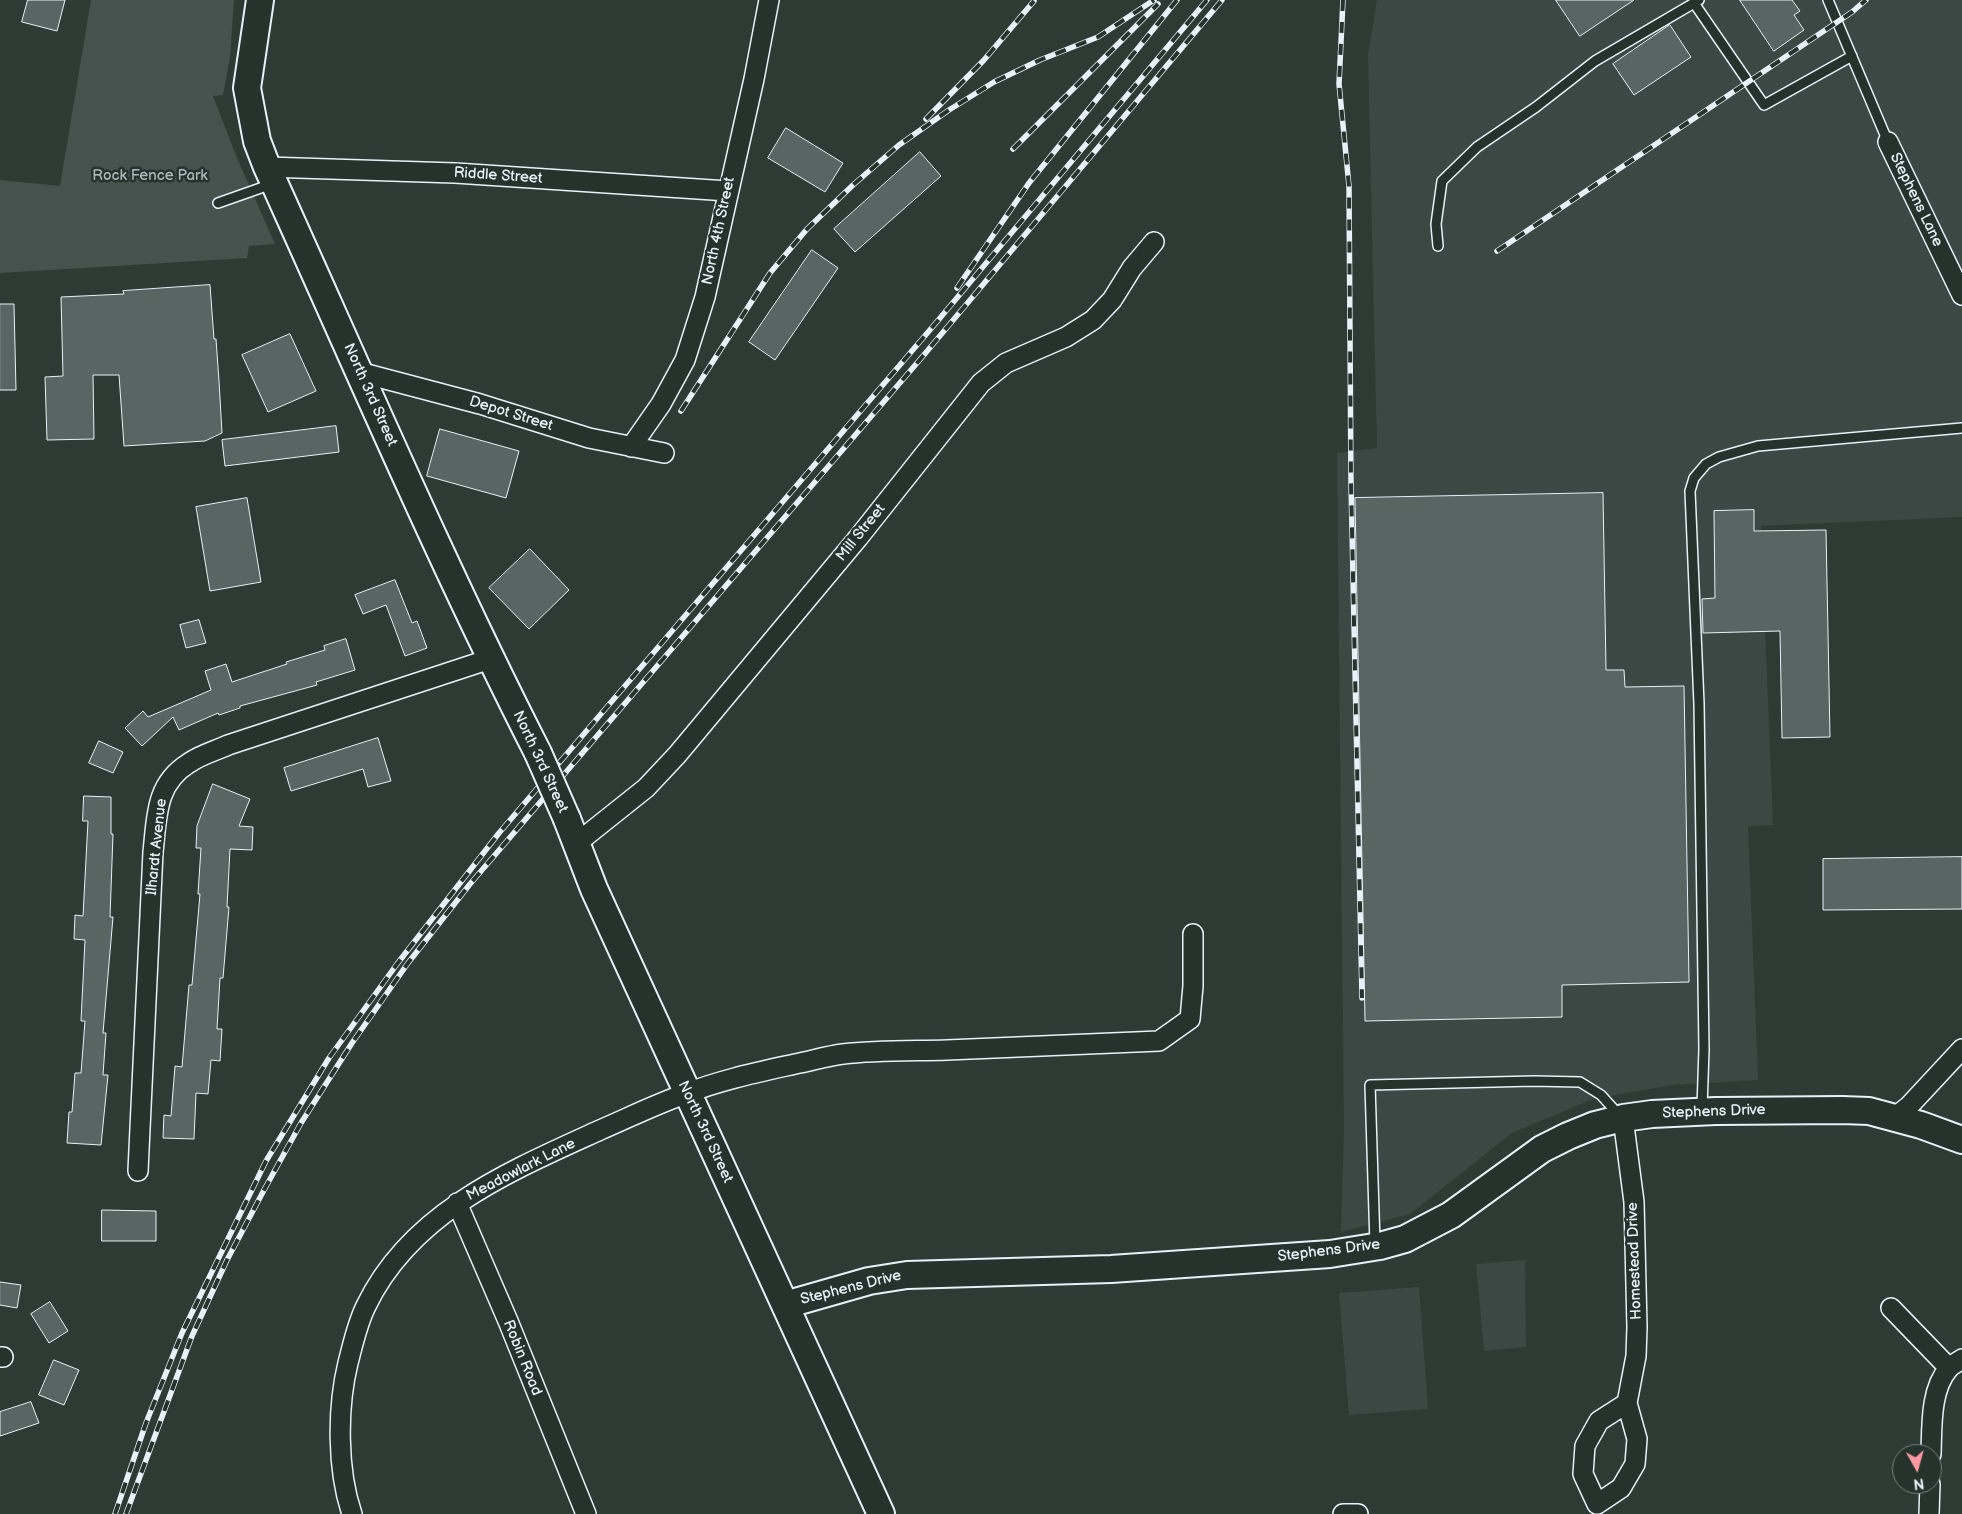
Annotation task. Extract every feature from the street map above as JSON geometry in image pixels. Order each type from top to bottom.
[{"type":"main road","name":"North 3rd Street","points":[[260,0],[247,88],[257,141],[359,372],[490,659],[538,753],[578,843],[594,889],[881,1514]]},
{"type":"main road","name":"Stephens Drive","points":[[785,1305],[869,1281],[907,1274],[1111,1269],[1330,1254],[1375,1247],[1405,1239],[1450,1215],[1542,1149],[1595,1125],[1623,1118],[1652,1114],[1702,1112],[1869,1111],[1921,1125],[1962,1140]]},
{"type":"street","name":"North 4th Street","points":[[631,447],[661,404],[685,360],[705,297],[754,79],[769,0]]},
{"type":"street","name":"Stephens Lane","points":[[1888,142],[1962,295]]},
{"type":"street","name":"Riddle Street","points":[[271,175],[455,173],[728,191]]},
{"type":"street","name":"Mill Street","points":[[578,843],[646,788],[677,755],[858,538],[981,383],[1006,363],[1066,337],[1093,320],[1112,300],[1132,268],[1154,242]]},
{"type":"street","name":"Depot Street","points":[[359,372],[480,404],[589,438],[664,453]]},
{"type":"street","name":"Ilhardt Avenue","points":[[138,1171],[153,852],[159,803],[163,790],[170,778],[189,762],[228,745],[490,659]]},
{"type":"street","name":"Meadowlark Lane","points":[[352,1514],[348,1503],[341,1454],[341,1402],[345,1376],[357,1330],[365,1309],[386,1270],[414,1238],[457,1203],[533,1160],[687,1093],[766,1070],[842,1054],[1159,1041],[1190,1019],[1193,986],[1193,934]]},
{"type":"street","points":[[1894,1118],[1909,1106],[1962,1049]]},
{"type":"street","name":"Homestead Drive","points":[[1623,1118],[1634,1202],[1637,1327],[1636,1356],[1627,1403],[1637,1439],[1635,1464],[1621,1488],[1595,1509],[1583,1474],[1585,1446],[1599,1421],[1627,1403]]},
{"type":"street","name":"Robin Road","points":[[457,1203],[508,1321],[586,1514]]},
{"type":"street","points":[[1891,1308],[1956,1364],[1937,1391],[1932,1417],[1931,1444]]},
{"type":"street","points":[[1929,1514],[1930,1494]]},
{"type":"street","points":[[1343,1514],[1358,1514]]},
{"type":"lane","points":[[1828,0],[1888,142]]},
{"type":"lane","points":[[1438,246],[1436,224],[1442,181],[1477,147],[1536,107],[1595,61],[1697,2],[1764,104],[1852,56]]},
{"type":"lane","points":[[218,202],[271,175]]},
{"type":"lane","points":[[1702,1112],[1704,1049],[1700,723],[1690,491],[1694,478],[1706,464],[1720,456],[1758,446],[1962,428]]},
{"type":"lane","points":[[1375,1247],[1370,1085],[1534,1081],[1580,1082],[1601,1095],[1623,1118]]},
{"type":"shaded area","points":[[1377,0],[1962,0],[1962,517],[1761,526],[1773,825],[1748,826],[1758,1080],[1672,1085],[1593,1099],[1512,1133],[1410,1214],[1341,1232],[1344,1129],[1337,453],[1377,448],[1368,55]]},
{"type":"shaded area","points":[[1525,1260],[1526,1347],[1484,1351],[1476,1264]]},
{"type":"shaded area","points":[[1419,1287],[1428,1409],[1349,1415],[1339,1293]]},
{"type":"green space","name":"Rock Fence Park","points":[[91,0],[234,0],[230,57],[223,95],[213,96],[237,158],[275,244],[249,246],[247,258],[0,273],[0,180],[60,186]]},
{"type":"building","points":[[28,0],[65,0],[57,31],[22,22]]},
{"type":"building","points":[[1556,0],[1634,0],[1580,36]]},
{"type":"building","points":[[1740,0],[1792,0],[1800,11],[1794,15],[1804,30],[1774,51]]},
{"type":"building","points":[[1670,25],[1691,57],[1634,95],[1613,64]]},
{"type":"building","points":[[786,128],[843,163],[825,192],[768,158]]},
{"type":"building","points":[[920,152],[941,176],[855,252],[834,229]]},
{"type":"building","points":[[812,250],[838,268],[775,360],[749,342]]},
{"type":"building","points":[[210,285],[214,339],[216,339],[222,433],[205,441],[124,446],[119,375],[93,375],[94,439],[47,440],[45,377],[63,376],[61,297],[124,294],[123,291]]},
{"type":"building","points":[[0,304],[14,304],[16,390],[0,390]]},
{"type":"building","points":[[290,334],[316,391],[268,412],[242,355]]},
{"type":"building","points":[[336,426],[339,452],[225,466],[222,440]]},
{"type":"building","points":[[440,429],[519,451],[506,498],[427,476]]},
{"type":"building","points":[[1603,493],[1606,670],[1624,670],[1625,687],[1684,686],[1689,982],[1562,985],[1562,1017],[1365,1021],[1355,498]]},
{"type":"building","points":[[247,498],[261,582],[210,591],[196,507]]},
{"type":"building","points":[[1754,510],[1754,531],[1826,530],[1830,737],[1782,738],[1780,631],[1703,633],[1702,599],[1715,598],[1714,511]]},
{"type":"building","points":[[530,549],[569,590],[529,629],[489,588]]},
{"type":"building","points":[[395,580],[412,623],[417,621],[427,648],[405,656],[386,605],[363,614],[355,595]]},
{"type":"building","points":[[199,620],[206,643],[186,648],[180,625]]},
{"type":"building","points":[[346,639],[355,670],[316,682],[317,685],[240,706],[240,708],[219,715],[218,713],[179,730],[173,717],[142,746],[125,728],[143,711],[148,717],[211,690],[205,671],[226,664],[232,682],[325,650],[324,646]]},
{"type":"building","points":[[378,738],[391,781],[368,787],[363,769],[291,791],[284,768]]},
{"type":"building","points":[[99,741],[123,752],[113,773],[89,763]]},
{"type":"building","points":[[213,784],[250,799],[239,826],[253,827],[252,850],[230,849],[227,907],[229,907],[223,978],[220,978],[217,1029],[222,1029],[220,1061],[211,1060],[208,1094],[196,1093],[194,1139],[163,1138],[164,1115],[171,1116],[175,1066],[182,1067],[189,985],[192,985],[200,894],[198,894],[201,848],[196,848],[197,826]]},
{"type":"building","points":[[84,796],[111,797],[111,834],[113,834],[110,917],[113,917],[103,1033],[106,1033],[103,1075],[108,1075],[101,1145],[67,1143],[69,1112],[72,1112],[75,1073],[81,1073],[85,1021],[81,1021],[85,940],[74,939],[75,915],[83,916],[88,821],[83,821]]},
{"type":"building","points":[[1962,857],[1962,909],[1823,910],[1823,859]]},
{"type":"building","points":[[102,1210],[156,1211],[156,1241],[102,1241]]},
{"type":"building","points":[[0,1282],[21,1285],[17,1308],[0,1305]]},
{"type":"building","points":[[50,1302],[68,1331],[49,1343],[31,1314]]},
{"type":"building","points":[[54,1360],[79,1370],[64,1405],[39,1395]]},
{"type":"building","points":[[31,1402],[39,1423],[0,1436],[0,1412]]},
{"type":"railway","points":[[681,411],[770,273],[807,229],[899,145],[949,110],[994,82],[1040,60],[1098,37],[1154,0]]},
{"type":"railway","points":[[957,288],[1029,183],[1177,0]]},
{"type":"railway","points":[[115,1514],[146,1423],[182,1333],[266,1161],[329,1058],[397,964],[499,833],[935,324],[1207,0]]},
{"type":"railway","points":[[126,1514],[192,1336],[227,1260],[301,1123],[352,1043],[408,963],[470,884],[923,356],[1222,0]]},
{"type":"railway","points":[[1343,0],[1339,84],[1349,186],[1351,483],[1362,998]]},
{"type":"railway","points":[[1497,251],[1852,12],[1866,0]]},
{"type":"railway","points":[[926,119],[984,60],[1034,1]]},
{"type":"railway","points":[[1013,149],[1158,4]]}]
